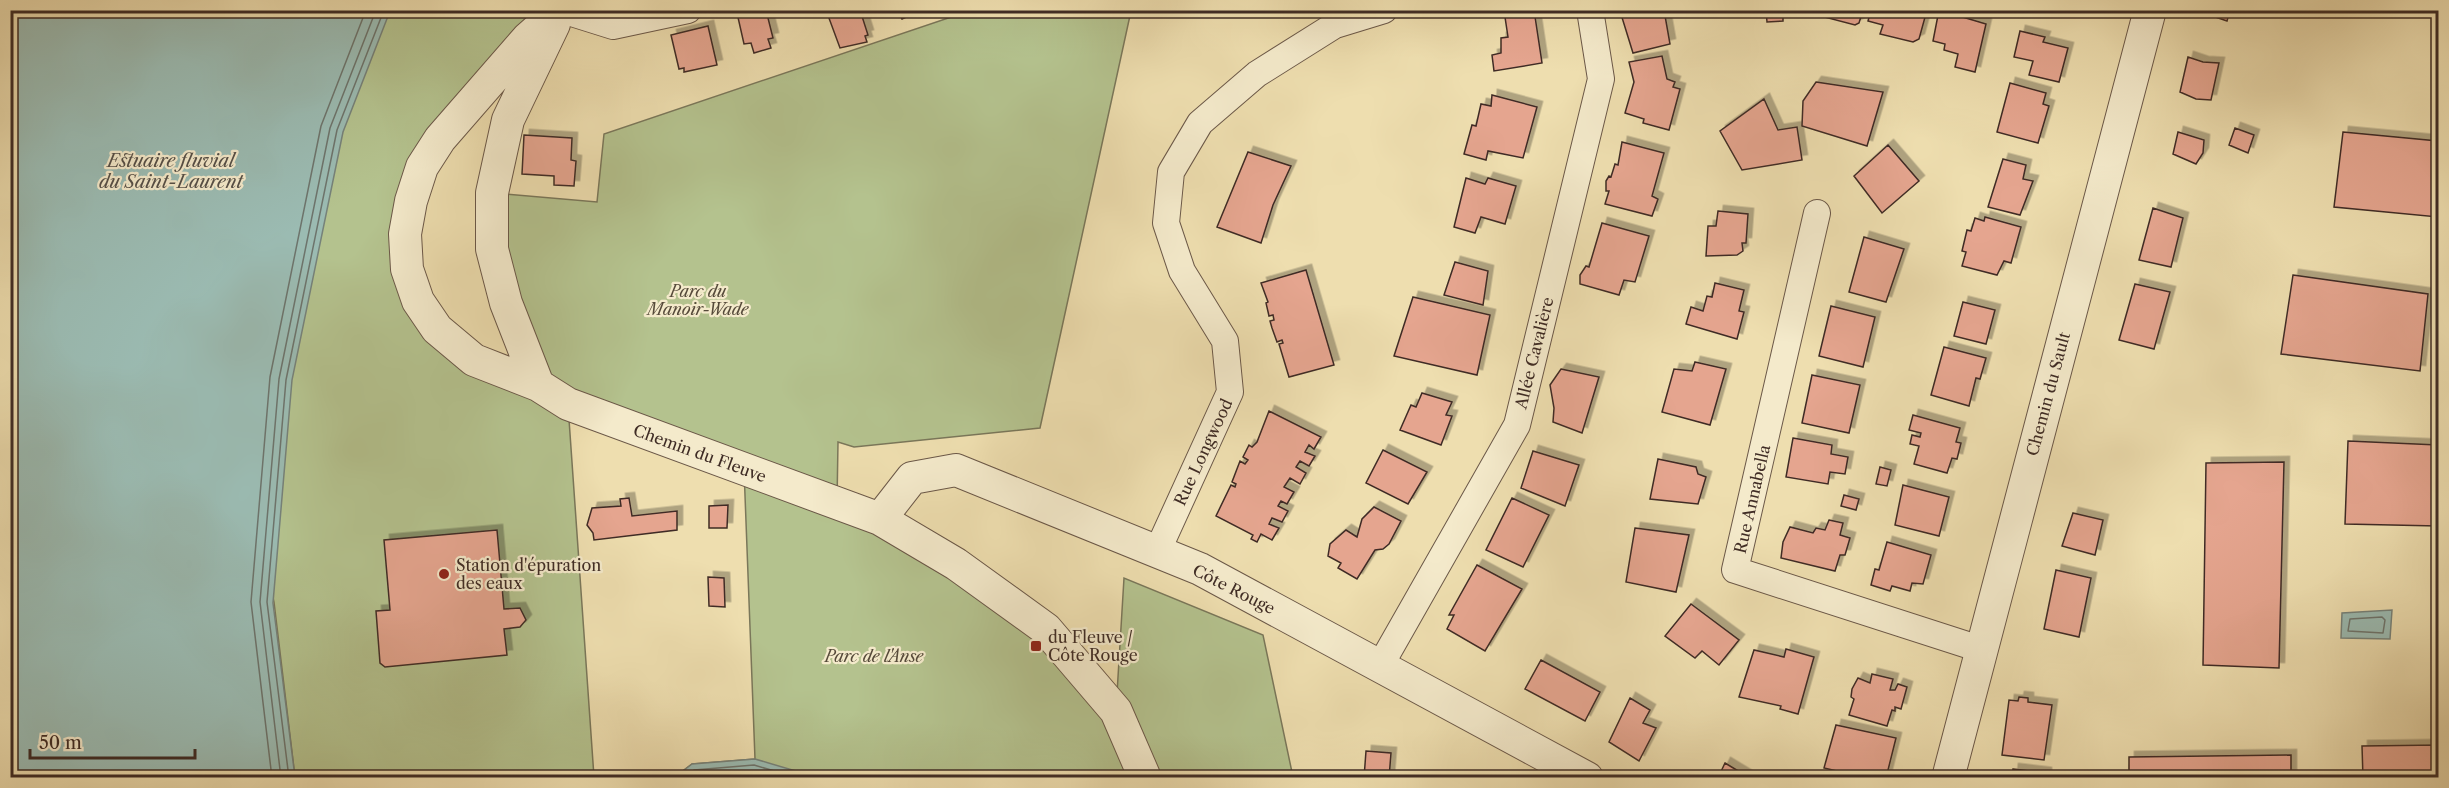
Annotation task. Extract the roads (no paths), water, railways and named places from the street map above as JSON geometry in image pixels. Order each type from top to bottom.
[{"type":"street","points":[[538,384],[506,303],[492,249],[492,193],[508,120],[561,10],[613,26],[688,10]]},
{"type":"street","name":"Chemin du Fleuve","points":[[561,10],[528,38],[440,140],[422,167],[411,201],[405,234],[407,269],[418,301],[437,329],[474,360],[538,384],[568,404],[880,519],[956,564],[1046,629],[1116,711],[1145,777]]},
{"type":"street","name":"Rue Longwood","points":[[1157,552],[1230,393],[1225,341],[1182,271],[1166,224],[1171,172],[1200,123],[1257,74],[1335,25],[1384,10]]},
{"type":"street","name":"Allée Cavalière","points":[[1380,666],[1516,425],[1601,79],[1590,10]]},
{"type":"street","name":"Chemin du Sault","points":[[1948,777],[2146,11]]},
{"type":"street","name":"Rue Annabella","points":[[1818,213],[1735,570],[1980,649]]},
{"type":"street","name":"Côte Rouge","points":[[880,519],[912,478],[956,470],[1200,569],[1380,666],[1553,769],[1587,777]]},
{"type":"water","name":"Estuaire fluvial du Saint-Laurent","points":[[10,11],[390,11],[343,132],[292,380],[273,603],[295,777],[11,777]]},
{"type":"water","points":[[2392,610],[2390,639],[2341,638],[2342,613]]},
{"type":"water","points":[[755,759],[816,777],[675,777],[692,764]]},
{"type":"place","name":"Station d'épuration des eaux","points":[[444,574]]},
{"type":"place","name":"du Fleuve / Côte Rouge","points":[[1036,646]]},
{"type":"park label","name":"Parc du Manoir-Wade","points":[[698,300]]},
{"type":"park label","name":"Parc de l'Anse","points":[[874,656]]}]
